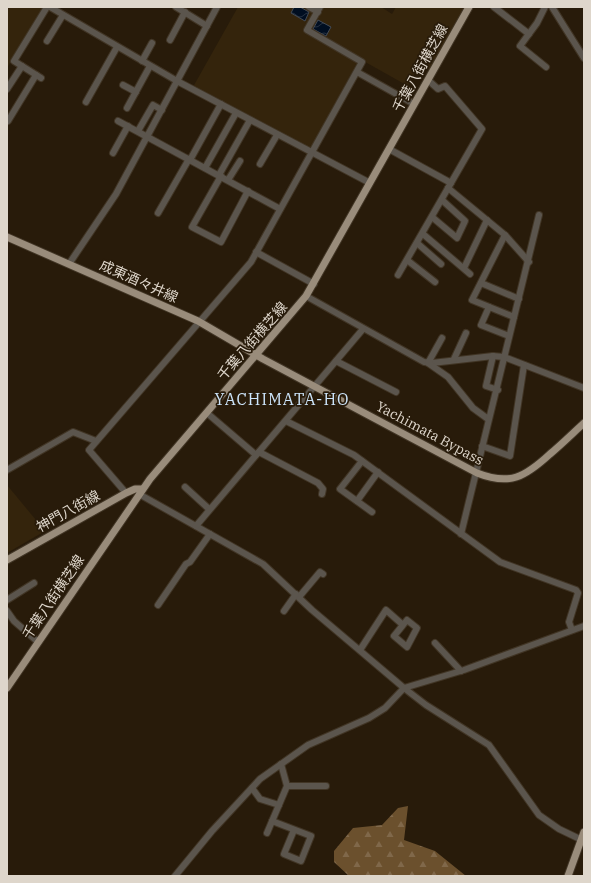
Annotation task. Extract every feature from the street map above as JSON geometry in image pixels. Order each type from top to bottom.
[{"type":"main road","name":"千葉八街横芝線","points":[[7,688],[140,492],[306,296],[469,7]]},
{"type":"main road","name":"成東酒々井線","points":[[7,237],[198,321],[257,355]]},
{"type":"main road","name":"Yachimata Bypass","points":[[257,355],[477,473],[492,479],[501,480],[527,474],[584,423]]},
{"type":"main road","name":"神門八街線","points":[[7,560],[126,493],[135,489],[140,492]]},
{"type":"main road","points":[[568,876],[583,837]]},
{"type":"street","points":[[9,121],[39,76],[14,61],[47,7]]},
{"type":"street","points":[[50,7],[177,81],[370,183]]},
{"type":"street","points":[[176,7],[207,26]]},
{"type":"street","points":[[69,264],[116,194],[217,7]]},
{"type":"street","points":[[126,493],[89,450],[198,321],[241,274],[256,252],[362,62],[307,30],[319,9],[309,7]]},
{"type":"street","points":[[494,7],[529,34]]},
{"type":"street","points":[[546,7],[520,46],[546,67]]},
{"type":"street","points":[[552,7],[584,58]]},
{"type":"street","points":[[170,40],[185,12]]},
{"type":"street","points":[[47,41],[63,14]]},
{"type":"street","points":[[142,61],[152,43]]},
{"type":"street","points":[[86,102],[117,47]]},
{"type":"street","points":[[7,89],[22,66]]},
{"type":"street","points":[[127,108],[150,66]]},
{"type":"street","points":[[357,72],[414,104]]},
{"type":"street","points":[[398,274],[423,234],[482,129],[445,86],[438,89],[428,80]]},
{"type":"street","points":[[123,85],[136,92]]},
{"type":"street","points":[[158,213],[221,104]]},
{"type":"street","points":[[138,131],[153,105],[162,110]]},
{"type":"street","points":[[205,168],[236,113]]},
{"type":"street","points":[[248,192],[221,242],[192,227],[250,120]]},
{"type":"street","points":[[118,121],[280,209]]},
{"type":"street","points":[[113,153],[128,126]]},
{"type":"street","points":[[260,164],[277,135]]},
{"type":"street","points":[[389,149],[449,186],[505,235],[529,262]]},
{"type":"street","points":[[228,180],[240,161]]},
{"type":"street","points":[[432,217],[457,238],[465,220],[442,200]]},
{"type":"street","points":[[461,534],[477,473],[488,419],[498,390],[504,357],[529,262],[539,215]]},
{"type":"street","points":[[464,268],[487,220]]},
{"type":"street","points":[[423,234],[470,274]]},
{"type":"street","points":[[505,235],[472,300],[514,317]]},
{"type":"street","points":[[417,243],[441,264]]},
{"type":"street","points":[[256,252],[314,284]]},
{"type":"street","points":[[407,260],[435,282]]},
{"type":"street","points":[[481,283],[519,299]]},
{"type":"street","points":[[306,296],[363,329],[428,363],[448,377],[473,408],[488,419]]},
{"type":"street","points":[[489,306],[481,325],[509,336]]},
{"type":"street","points":[[196,526],[363,329]]},
{"type":"street","points":[[454,359],[466,333]]},
{"type":"street","points":[[428,363],[442,338]]},
{"type":"street","points":[[428,363],[454,359],[493,356],[504,357],[584,388]]},
{"type":"street","points":[[493,356],[486,386],[498,390]]},
{"type":"street","points":[[336,361],[396,392]]},
{"type":"street","points":[[482,446],[510,456],[524,365]]},
{"type":"street","points":[[207,413],[258,454],[318,484],[323,489],[322,494]]},
{"type":"street","points":[[286,421],[354,455],[500,562],[576,590],[578,593],[569,622],[572,630]]},
{"type":"street","points":[[7,470],[73,432],[96,441]]},
{"type":"street","points":[[362,461],[340,489],[372,512]]},
{"type":"street","points":[[358,501],[378,472]]},
{"type":"street","points":[[185,487],[209,509]]},
{"type":"street","points":[[140,492],[263,564],[297,596],[404,688],[433,709],[489,745],[539,815],[559,829],[583,837]]},
{"type":"street","points":[[158,605],[186,564],[190,562],[210,534]]},
{"type":"street","points":[[284,611],[320,572],[323,574]]},
{"type":"street","points":[[7,600],[34,583]]},
{"type":"street","points":[[360,650],[386,610],[403,625]]},
{"type":"street","points":[[7,611],[14,622],[38,642]]},
{"type":"street","points":[[175,876],[260,779],[308,745],[369,718],[384,708],[404,688],[461,671],[584,626]]},
{"type":"street","points":[[435,644],[461,671]]},
{"type":"street","points":[[267,833],[287,786],[281,764]]},
{"type":"street","points":[[287,786],[326,786]]},
{"type":"street","points":[[252,788],[260,799],[279,805]]},
{"type":"street","points":[[272,821],[311,836],[301,861],[284,854],[294,830]]},
{"type":"shaded area","points":[[7,7],[43,7],[7,68]]},
{"type":"shaded area","points":[[238,7],[305,7],[316,12],[305,31],[358,61],[310,149],[193,87]]},
{"type":"shaded area","points":[[323,7],[381,7],[392,14],[396,7],[466,7],[429,70],[419,65],[408,86],[310,31]]},
{"type":"shaded area","points":[[7,485],[45,531],[7,553]]},
{"type":"green space","points":[[408,806],[404,840],[435,851],[466,876],[349,876],[334,862],[334,851],[353,828],[382,825],[398,808]]},
{"type":"water","points":[[294,7],[300,7],[309,12],[305,21],[291,13]]},
{"type":"water","points":[[318,20],[331,27],[326,36],[313,29]]},
{"type":"district","name":"YACHIMATA-HO","points":[[282,399]]}]
